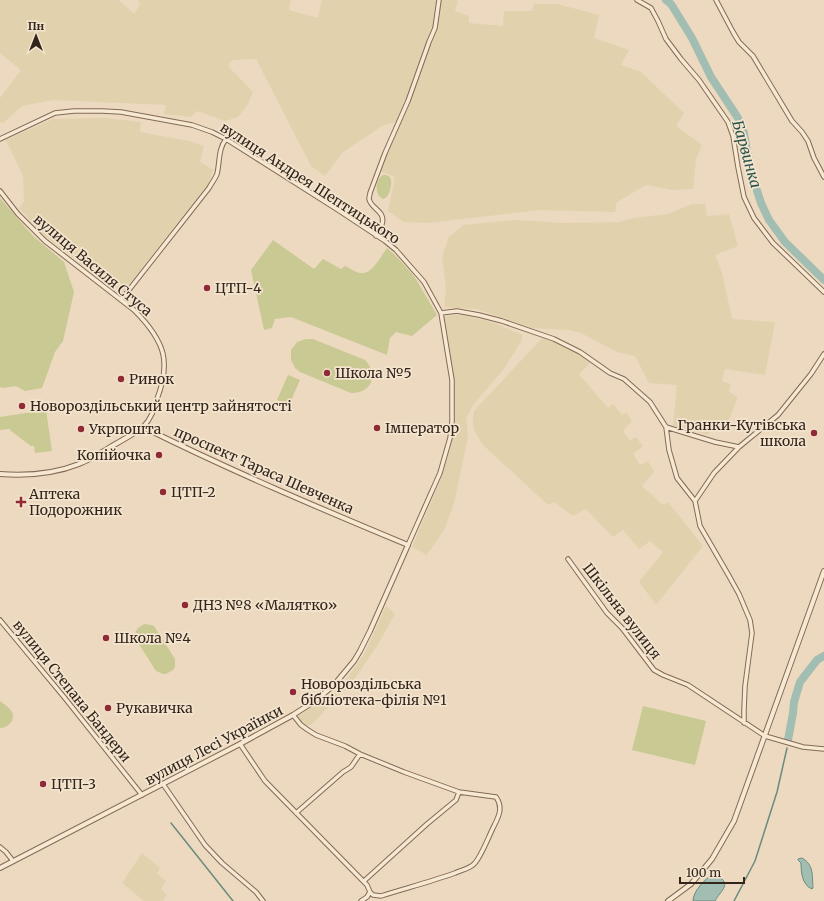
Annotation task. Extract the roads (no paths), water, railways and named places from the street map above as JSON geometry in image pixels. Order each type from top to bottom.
[{"type":"street","points":[[376,236],[382,226],[382,218],[381,214],[369,200],[370,193],[385,153],[408,101],[435,28],[439,0]]},
{"type":"street","points":[[637,0],[651,8],[666,39],[699,80],[728,122],[733,136],[744,197],[754,218],[773,243],[824,292]]},
{"type":"street","points":[[716,0],[732,32],[739,42],[754,56],[792,121],[808,141],[814,158],[824,176]]},
{"type":"street","name":"вулиця Андрея Шептицького","points":[[0,139],[55,113],[74,111],[121,112],[192,125],[226,139],[338,210],[396,250],[424,282],[441,312],[452,380],[452,422],[450,438],[440,473],[408,545]]},
{"type":"street","points":[[122,300],[209,188],[216,175],[222,144],[226,139]]},
{"type":"street","name":"вулиця Василя Стуса","points":[[0,191],[18,214],[45,241],[122,300],[142,318],[159,343],[163,353],[164,372],[150,420],[143,427]]},
{"type":"street","points":[[441,312],[457,311],[479,315],[502,321],[554,339],[580,352],[610,373],[624,379],[650,402],[666,427],[669,450],[677,478],[695,501],[700,526],[732,582],[750,620],[752,633],[745,686],[744,722]]},
{"type":"street","points":[[695,501],[714,473],[739,447],[778,415],[811,374],[824,354]]},
{"type":"street","points":[[0,474],[39,474],[79,464],[94,457],[143,427]]},
{"type":"street","name":"проспект Тараса Шевченка","points":[[143,427],[240,473],[408,545]]},
{"type":"street","points":[[666,427],[716,442],[739,447]]},
{"type":"street","name":"вулиця Лесі Українки","points":[[0,868],[241,746],[315,701],[334,685],[354,661],[370,631],[408,545]]},
{"type":"street","name":"Шкільна вулиця","points":[[568,559],[607,613],[622,628],[654,670],[688,684],[765,736],[803,747],[824,749]]},
{"type":"street","points":[[668,901],[691,884],[712,859],[734,821],[824,571]]},
{"type":"street","name":"вулиця Степана Бандери","points":[[0,620],[142,795]]},
{"type":"street","points":[[241,746],[265,781],[364,881],[373,895],[381,896],[436,880],[474,864],[498,818],[500,808],[499,800],[496,797],[459,792],[404,772],[316,735],[301,724],[293,715]]},
{"type":"street","points":[[296,813],[343,772],[351,767],[360,754]]},
{"type":"street","points":[[164,785],[205,845],[222,863],[256,892],[263,901]]},
{"type":"street","points":[[364,881],[456,800],[459,792]]},
{"type":"street","points":[[0,847],[13,861]]},
{"type":"street","points":[[362,901],[368,897],[370,892]]},
{"type":"waterway","name":"Барвинка","points":[[666,0],[671,4],[692,38],[711,77],[738,118],[744,133],[753,178],[761,203],[769,220],[785,242],[824,280]]},
{"type":"waterway","name":"Барвинка","points":[[788,740],[794,702],[800,682],[817,660],[824,656]]},
{"type":"waterway","points":[[734,901],[755,861],[777,792],[787,748]]},
{"type":"waterway","points":[[171,823],[233,901]]},
{"type":"place","name":"ЦТП-4","points":[[207,288]]},
{"type":"place","name":"Школа №5","points":[[327,373]]},
{"type":"place","name":"Ринок","points":[[121,379]]},
{"type":"place","name":"Новороздільський центр зайнятості","points":[[22,406]]},
{"type":"place","name":"Імператор","points":[[377,428]]},
{"type":"place","name":"Укрпошта","points":[[81,429]]},
{"type":"place","name":"Гранки-Кутівська школа","points":[[814,433]]},
{"type":"place","name":"Копійочка","points":[[159,455]]},
{"type":"place","name":"ЦТП-2","points":[[163,492]]},
{"type":"place","name":"Аптека Подорожник","points":[[21,502]]},
{"type":"place","name":"ДНЗ №8 «Малятко»","points":[[185,605]]},
{"type":"place","name":"Школа №4","points":[[106,638]]},
{"type":"place","name":"Новороздільська бібліотека-філія №1","points":[[293,692]]},
{"type":"place","name":"Рукавичка","points":[[108,708]]},
{"type":"place","name":"ЦТП-3","points":[[43,784]]}]
